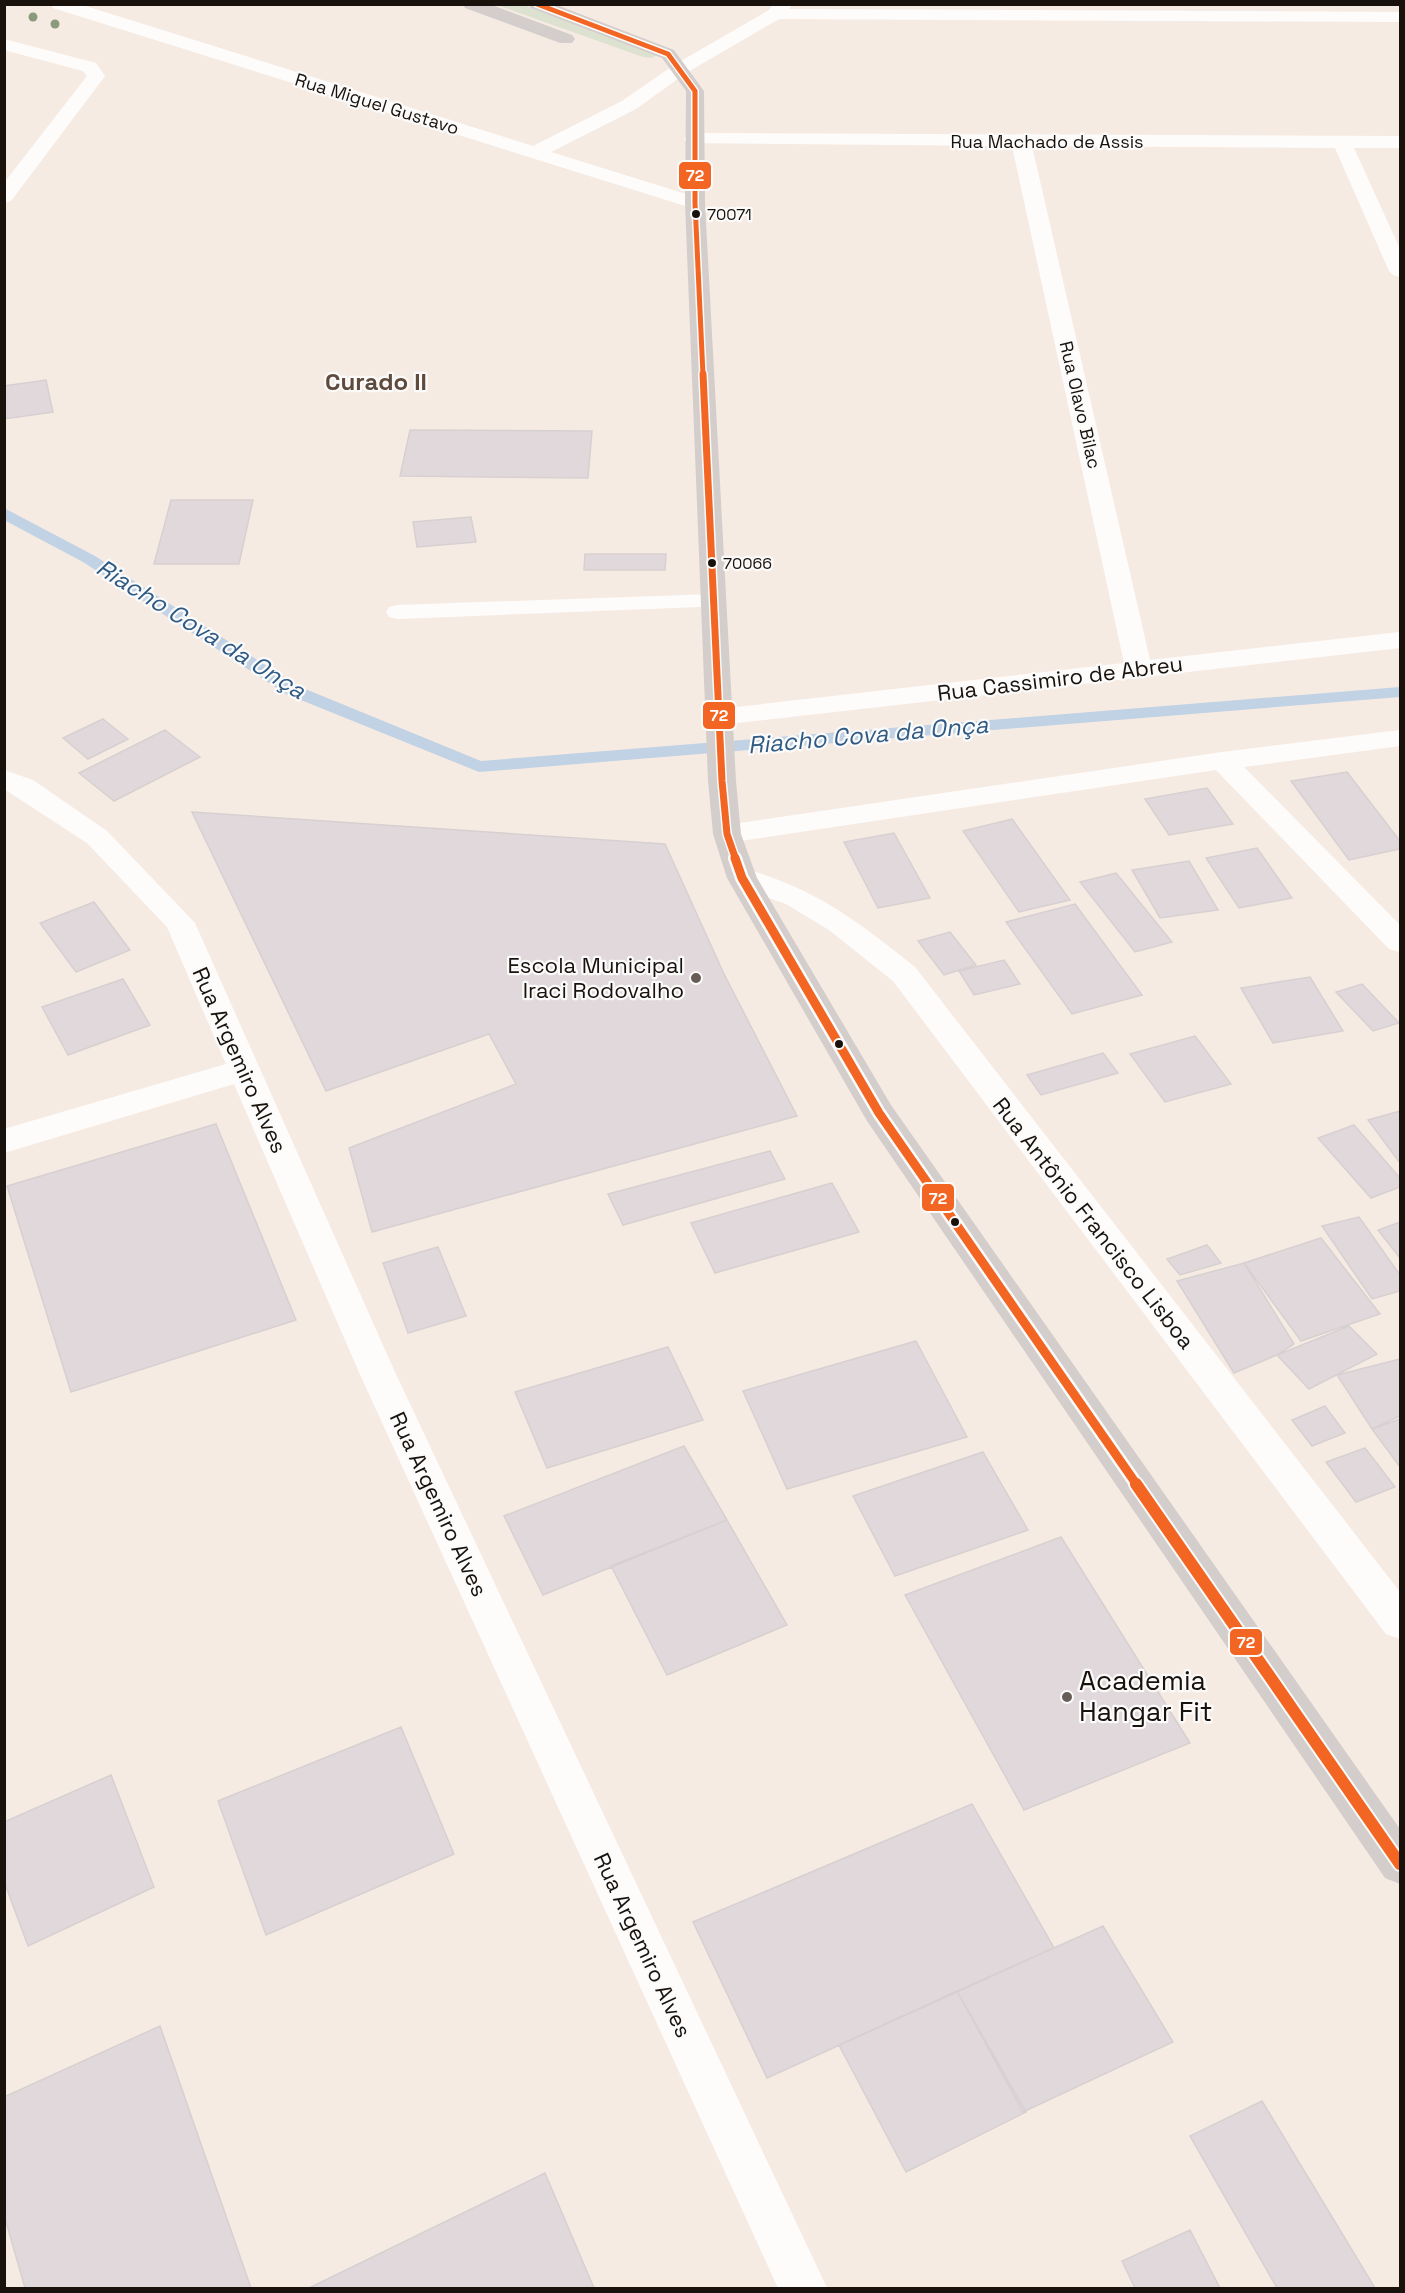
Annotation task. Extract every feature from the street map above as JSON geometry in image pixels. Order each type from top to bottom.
[{"type":"street","name":"Rua Miguel Gustavo","points":[[59,4],[695,203]]},
{"type":"street","points":[[471,4],[580,45]]},
{"type":"street","points":[[537,4],[668,54],[695,91],[693,139],[695,203],[722,781],[727,834],[742,878],[879,1113],[1401,1864]]},
{"type":"street","points":[[534,153],[629,105],[680,69],[780,9],[1401,17]]},
{"type":"street","points":[[4,44],[90,67],[96,76],[4,197]]},
{"type":"street","points":[[645,69],[680,69]]},
{"type":"street","name":"Rua Machado de Assis","points":[[693,139],[1401,142]]},
{"type":"street","name":"Rua Olavo Bilac","points":[[1021,142],[1139,669]]},
{"type":"street","points":[[1342,142],[1401,270]]},
{"type":"street","name":"Rua Cassimiro de Abreu","points":[[720,728],[1139,669],[1401,640]]},
{"type":"street","points":[[727,834],[1222,760],[1401,738]]},
{"type":"street","points":[[1222,760],[1401,942]]},
{"type":"street","name":"Rua Argemiro Alves","points":[[4,779],[22,786],[97,837],[180,923],[381,1381],[802,2289]]},
{"type":"street","name":"Rua Antônio Francisco Lisboa","points":[[742,878],[796,897],[840,923],[903,974],[1401,1622]]},
{"type":"street","points":[[4,1141],[243,1070]]},
{"type":"lane","points":[[398,612],[714,601]]},
{"type":"green space","points":[[497,5],[524,5],[658,54],[652,58],[643,57]]},
{"type":"building","points":[[46,380],[53,412],[4,419],[4,386]]},
{"type":"building","points":[[410,430],[592,431],[588,478],[400,476]]},
{"type":"building","points":[[171,500],[253,500],[239,564],[154,564]]},
{"type":"building","points":[[471,517],[476,542],[417,547],[413,522]]},
{"type":"building","points":[[585,554],[666,554],[665,570],[584,570]]},
{"type":"building","points":[[103,719],[128,739],[88,759],[63,738]]},
{"type":"building","points":[[165,730],[200,757],[114,801],[79,773]]},
{"type":"building","points":[[1347,772],[1400,841],[1400,849],[1349,860],[1291,781]]},
{"type":"building","points":[[1207,788],[1233,824],[1169,835],[1145,799]]},
{"type":"building","points":[[192,812],[665,844],[724,974],[797,1116],[372,1232],[349,1148],[516,1084],[489,1034],[326,1091]]},
{"type":"building","points":[[1012,819],[1070,900],[1019,912],[963,831]]},
{"type":"building","points":[[894,833],[930,898],[878,908],[844,842]]},
{"type":"building","points":[[1257,848],[1292,898],[1239,908],[1206,858]]},
{"type":"building","points":[[1189,861],[1218,910],[1160,918],[1132,870]]},
{"type":"building","points":[[1116,873],[1172,942],[1135,952],[1080,882]]},
{"type":"building","points":[[94,902],[130,950],[76,972],[40,923]]},
{"type":"building","points":[[1075,904],[1142,995],[1072,1014],[1006,922]]},
{"type":"building","points":[[950,932],[976,965],[944,975],[918,941]]},
{"type":"building","points":[[1004,960],[1020,984],[974,995],[959,971]]},
{"type":"building","points":[[1310,977],[1343,1031],[1273,1043],[1241,988]]},
{"type":"building","points":[[123,979],[150,1025],[68,1055],[42,1007]]},
{"type":"building","points":[[1362,984],[1399,1023],[1373,1031],[1336,992]]},
{"type":"building","points":[[1195,1036],[1231,1084],[1165,1102],[1130,1054]]},
{"type":"building","points":[[1103,1053],[1118,1073],[1041,1095],[1027,1075]]},
{"type":"building","points":[[1400,1111],[1400,1163],[1368,1120]]},
{"type":"building","points":[[216,1124],[296,1320],[71,1392],[7,1186]]},
{"type":"building","points":[[1354,1125],[1400,1178],[1400,1187],[1371,1198],[1318,1138]]},
{"type":"building","points":[[770,1151],[785,1179],[623,1225],[608,1194]]},
{"type":"building","points":[[832,1183],[859,1232],[715,1273],[691,1223]]},
{"type":"building","points":[[1359,1217],[1400,1275],[1400,1291],[1372,1299],[1322,1226]]},
{"type":"building","points":[[1400,1222],[1400,1258],[1378,1230]]},
{"type":"building","points":[[1321,1238],[1380,1314],[1301,1341],[1244,1263]]},
{"type":"building","points":[[1207,1245],[1221,1263],[1180,1275],[1167,1259]]},
{"type":"building","points":[[438,1247],[466,1316],[408,1333],[383,1263]]},
{"type":"building","points":[[1244,1263],[1294,1344],[1277,1355],[1234,1373],[1177,1281]]},
{"type":"building","points":[[1349,1326],[1377,1354],[1309,1389],[1277,1355]]},
{"type":"building","points":[[916,1341],[967,1437],[787,1489],[743,1391]]},
{"type":"building","points":[[668,1347],[703,1420],[547,1468],[515,1392]]},
{"type":"building","points":[[1400,1359],[1400,1416],[1372,1429],[1337,1375]]},
{"type":"building","points":[[1325,1406],[1345,1433],[1312,1446],[1292,1420]]},
{"type":"building","points":[[1400,1419],[1400,1467],[1372,1429]]},
{"type":"building","points":[[684,1446],[727,1520],[543,1595],[504,1516]]},
{"type":"building","points":[[1365,1448],[1395,1487],[1356,1502],[1326,1462]]},
{"type":"building","points":[[983,1452],[1028,1530],[895,1576],[853,1496]]},
{"type":"building","points":[[727,1520],[787,1625],[667,1675],[611,1566]]},
{"type":"building","name":"Academia Hangar Fit","points":[[1061,1537],[1190,1743],[1024,1810],[905,1595]]},
{"type":"building","points":[[401,1727],[454,1854],[266,1935],[218,1801]]},
{"type":"building","points":[[111,1775],[154,1887],[28,1946],[4,1881],[4,1822]]},
{"type":"building","points":[[972,1804],[1054,1948],[767,2078],[693,1922]]},
{"type":"building","points":[[1103,1926],[1173,2042],[1023,2112],[957,1991]]},
{"type":"building","points":[[957,1991],[1026,2112],[906,2172],[839,2045]]},
{"type":"building","points":[[160,2026],[251,2288],[25,2288],[4,2215],[4,2097]]},
{"type":"building","points":[[1262,2101],[1375,2288],[1277,2288],[1190,2136]]},
{"type":"building","points":[[545,2173],[594,2288],[309,2288]]},
{"type":"building","points":[[1190,2230],[1220,2288],[1135,2288],[1122,2261]]},
{"type":"waterway","name":"Riacho Cova da Onça","points":[[4,513],[89,559],[292,690],[479,767],[1400,692]]},
{"type":"transit line","name":"72","points":[[537,4],[668,54],[695,91],[695,203],[722,781],[727,834],[742,878],[879,1113],[1400,1864]]},
{"type":"place","name":"70071","points":[[696,214]]},
{"type":"place","name":"70066","points":[[712,563]]},
{"type":"place","name":"Escola Municipal Iraci Rodovalho","points":[[696,978]]},
{"type":"place","name":"Academia Hangar Fit","points":[[1067,1697]]},
{"type":"district","name":"Curado II","points":[[376,382]]}]
